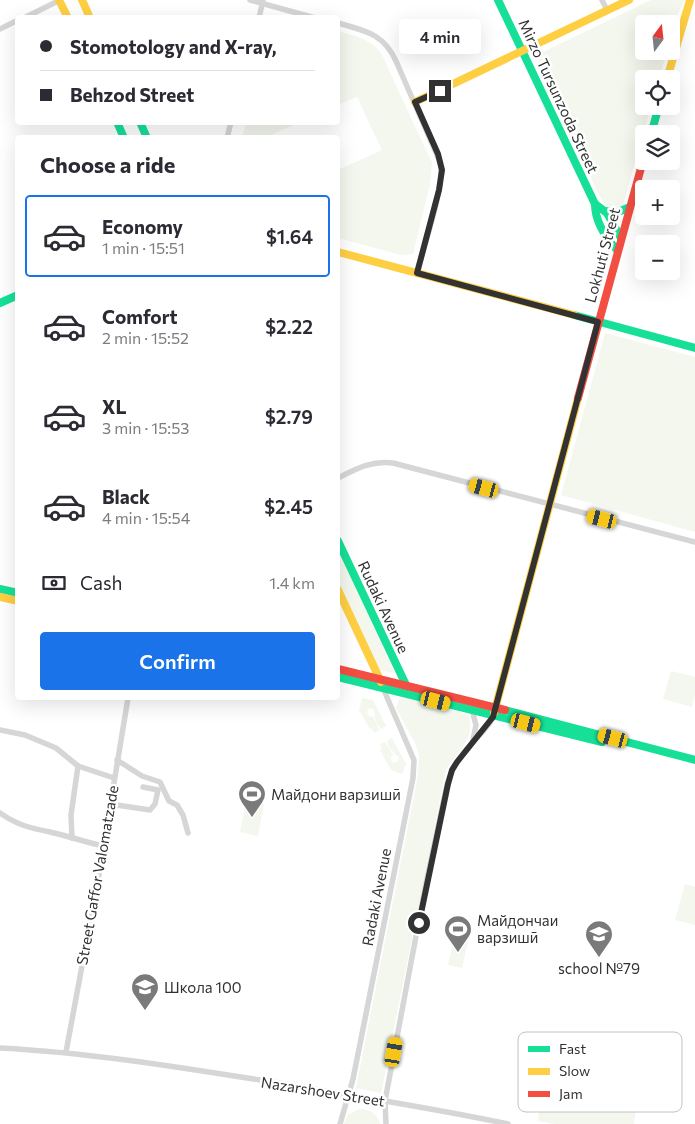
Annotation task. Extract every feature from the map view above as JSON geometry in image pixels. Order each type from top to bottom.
[{"type":"main road","points":[[59,0],[66,15]]},
{"type":"main road","points":[[82,0],[89,15]]},
{"type":"main road","name":"Mirzo Tursunzoda Street","points":[[498,0],[595,204],[595,211],[612,244],[618,250]]},
{"type":"main road","points":[[415,102],[629,0]]},
{"type":"main road","points":[[670,70],[690,0]]},
{"type":"main road","name":"Lokhuti Street","points":[[494,711],[640,170]]},
{"type":"main road","name":"Mirzo Tursunzoda Street","points":[[595,204],[601,206],[605,211],[621,238]]},
{"type":"main road","points":[[605,211],[612,214],[620,213],[630,206]]},
{"type":"main road","points":[[340,253],[695,348]]},
{"type":"main road","points":[[0,303],[15,296]]},
{"type":"main road","name":"Rudaki Avenue","points":[[340,545],[406,686]]},
{"type":"main road","points":[[0,589],[15,592]]},
{"type":"main road","points":[[340,594],[379,679]]},
{"type":"main road","points":[[0,597],[15,600]]},
{"type":"main road","points":[[340,669],[468,701],[494,711],[695,760]]},
{"type":"main road","points":[[340,677],[472,709],[494,711]]},
{"type":"main road","name":"Radaki Avenue","points":[[379,679],[383,688]]},
{"type":"main road","points":[[543,723],[695,766]]},
{"type":"street","points":[[30,15],[59,0]]},
{"type":"street","points":[[250,0],[305,15]]},
{"type":"street","points":[[602,0],[607,10]]},
{"type":"street","points":[[259,15],[263,2]]},
{"type":"street","points":[[0,29],[15,22]]},
{"type":"street","points":[[340,24],[370,32],[384,41],[394,57],[438,154],[442,170],[439,190],[417,273]]},
{"type":"street","points":[[340,477],[364,465],[376,462],[402,465],[695,542]]},
{"type":"street","name":"Radaki Avenue","points":[[340,1124],[349,1095],[413,778],[414,760],[383,688]]},
{"type":"street","name":"Street Gaffor Valomatzade","points":[[66,1052],[128,700]]},
{"type":"street","points":[[468,701],[476,725],[472,742]]},
{"type":"street","points":[[386,1124],[385,1101],[426,883],[448,784],[452,770],[472,742],[490,723],[494,711]]},
{"type":"street","points":[[0,730],[26,736],[56,748],[78,766],[114,778]]},
{"type":"street","points":[[117,760],[142,776],[160,782],[169,801],[177,805],[183,814],[188,833]]},
{"type":"street","points":[[72,838],[71,815],[78,766]]},
{"type":"street","points":[[110,804],[150,810],[155,804],[158,790],[143,787]]},
{"type":"street","points":[[0,813],[10,821],[30,829],[103,846]]},
{"type":"street","name":"Nazarshoev Street","points":[[0,1048],[66,1052],[186,1068],[385,1101],[508,1124]]},
{"type":"shaded area","points":[[651,0],[685,0],[678,15],[635,15],[635,60],[664,60],[662,70],[635,70],[635,115],[648,115],[646,125],[635,125],[635,163],[623,205],[613,209],[605,205],[596,189],[538,60],[541,53]]},
{"type":"shaded area","points":[[340,32],[367,41],[381,53],[432,163],[430,184],[413,254],[401,255],[340,239],[340,169],[382,150],[357,97],[340,104]]},
{"type":"shaded area","points":[[245,125],[293,125],[273,135],[243,135]]},
{"type":"shaded area","points":[[605,333],[695,357],[695,532],[561,495]]},
{"type":"shaded area","points":[[340,552],[394,673],[378,670],[340,585]]},
{"type":"shaded area","points":[[671,671],[695,677],[695,695],[692,707],[663,699]]},
{"type":"shaded area","points":[[362,698],[373,700],[386,726],[381,729],[379,727],[374,710],[370,708],[367,713],[370,717],[373,716],[379,730],[374,733],[359,710]]},
{"type":"shaded area","points":[[406,698],[469,716],[470,731],[465,744],[446,769],[381,1093],[356,1088],[418,776],[419,755],[415,743],[396,708],[399,700]]},
{"type":"shaded area","points":[[392,738],[406,764],[402,774],[391,770],[380,750],[382,749],[380,744],[385,742],[393,755],[391,757],[392,762],[398,761],[399,757],[391,750],[387,741]]},
{"type":"shaded area","name":"Майдони варзишӣ","points":[[246,801],[264,804],[258,836],[240,832]]},
{"type":"shaded area","points":[[685,884],[695,887],[695,925],[675,920]]},
{"type":"shaded area","name":"Майдончаи варзишӣ","points":[[454,938],[468,941],[462,968],[448,965]]},
{"type":"shaded area","points":[[359,1109],[372,1113],[377,1117],[380,1124],[344,1124],[348,1115]]},
{"type":"shaded area","points":[[539,1112],[636,1112],[634,1124],[555,1124],[538,1121]]},
{"type":"traffic: fast","points":[[498,0],[595,204],[595,210],[602,229],[617,250]]},
{"type":"traffic: fast","points":[[654,125],[656,115]]},
{"type":"traffic: fast","points":[[118,125],[123,135]]},
{"type":"traffic: fast","points":[[141,125],[146,135]]},
{"type":"traffic: fast","points":[[595,204],[607,213],[621,238]]},
{"type":"traffic: fast","points":[[605,211],[618,212],[630,207]]},
{"type":"traffic: fast","points":[[0,303],[15,296]]},
{"type":"traffic: fast","points":[[574,315],[695,348]]},
{"type":"traffic: fast","points":[[340,545],[406,685]]},
{"type":"traffic: fast","points":[[0,589],[15,592]]},
{"type":"traffic: fast","points":[[340,677],[602,742]]},
{"type":"traffic: fast","points":[[505,710],[695,760]]},
{"type":"traffic: slow","points":[[59,0],[66,15]]},
{"type":"traffic: slow","points":[[82,0],[89,15]]},
{"type":"traffic: slow","points":[[415,102],[629,0]]},
{"type":"traffic: slow","points":[[670,70],[690,0]]},
{"type":"traffic: slow","points":[[340,253],[574,315]]},
{"type":"traffic: slow","points":[[494,713],[578,398]]},
{"type":"traffic: slow","points":[[340,594],[381,682]]},
{"type":"traffic: slow","points":[[0,597],[15,600]]},
{"type":"traffic: jam","points":[[578,398],[640,170]]},
{"type":"traffic: jam","points":[[340,669],[505,710]]},
{"type":"place","name":"Майдони варзишӣ","points":[[252,818]]},
{"type":"place","name":"Майдончаи варзишӣ","points":[[458,953]]},
{"type":"place","name":"school №79","points":[[599,958]]},
{"type":"place","name":"Школа 100","points":[[145,1011]]},
{"type":"route","points":[[419,923],[426,883],[452,770],[493,717],[598,322],[417,273],[439,190],[442,170],[438,154],[415,102],[440,91]]}]
